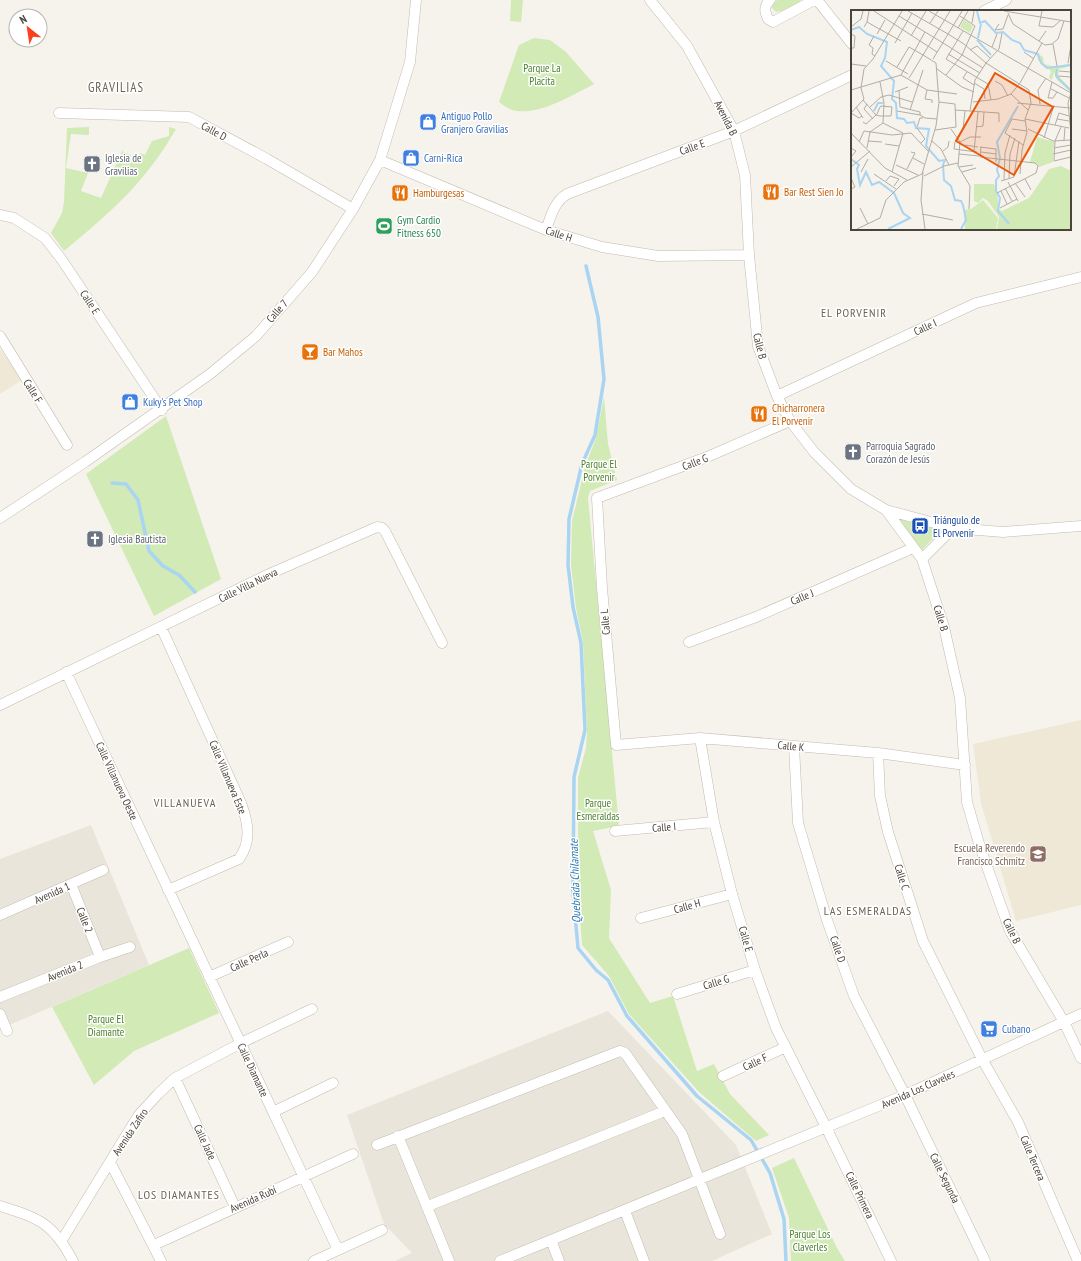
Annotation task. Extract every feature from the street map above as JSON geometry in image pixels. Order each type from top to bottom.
[{"type":"street","name":"Calle 7","points":[[0,518],[162,410],[210,374],[256,336],[312,272],[352,209],[380,160],[410,62],[416,0]]},
{"type":"street","name":"Avenida B","points":[[650,0],[687,46],[734,132],[746,175],[749,255]]},
{"type":"street","points":[[770,0],[766,4],[764,10],[768,19],[773,22],[814,0]]},
{"type":"street","points":[[817,0],[851,43]]},
{"type":"street","points":[[986,10],[1006,0]]},
{"type":"street","name":"Calle E","points":[[546,230],[553,208],[560,198],[567,194],[734,132],[851,75]]},
{"type":"street","name":"Calle D","points":[[59,113],[188,118],[267,159],[352,209]]},
{"type":"street","name":"Calle H","points":[[380,160],[546,230],[602,247],[658,256],[749,255]]},
{"type":"street","name":"Calle E","points":[[0,215],[14,218],[45,238],[62,260],[162,410]]},
{"type":"street","name":"Calle B","points":[[749,255],[758,346],[777,396],[790,421],[814,452],[851,489],[886,510],[922,559],[944,627],[960,698],[967,802],[980,847],[1010,931],[1064,1022],[1081,1058]]},
{"type":"street","name":"Calle I","points":[[777,396],[976,303],[1081,277]]},
{"type":"street","name":"Calle F","points":[[0,336],[67,445]]},
{"type":"street","name":"Calle G","points":[[597,498],[707,457],[790,421]]},
{"type":"street","name":"Calle L","points":[[597,498],[602,588],[616,745]]},
{"type":"street","points":[[886,510],[953,528],[1003,532],[1081,526]]},
{"type":"street","name":"Calle Villa Nueva","points":[[0,705],[267,575],[377,527],[382,528],[385,531],[442,643]]},
{"type":"street","points":[[922,559],[953,528]]},
{"type":"street","name":"Calle J","points":[[689,642],[776,608],[913,548]]},
{"type":"street","name":"Calle Villanueva Este","points":[[161,627],[241,803],[246,818],[248,832],[248,841],[239,859],[168,890]]},
{"type":"street","name":"Calle Villanueva Oeste","points":[[66,672],[168,890]]},
{"type":"street","name":"Calle E","points":[[700,738],[714,822],[732,894],[755,970],[776,1028],[827,1128]]},
{"type":"street","name":"Calle K","points":[[616,745],[700,738],[878,753],[965,765]]},
{"type":"street","name":"Calle D","points":[[794,746],[798,823],[827,920],[854,996],[905,1096]]},
{"type":"street","name":"Calle C","points":[[878,753],[880,796],[888,832],[923,941],[982,1059]]},
{"type":"street","name":"Calle I","points":[[615,831],[714,822]]},
{"type":"street","name":"Avenida 1","points":[[0,915],[103,870]]},
{"type":"street","name":"Calle 2","points":[[71,884],[100,957]]},
{"type":"street","name":"Calle Diamante","points":[[168,890],[338,1250]]},
{"type":"street","name":"Calle H","points":[[641,918],[732,894]]},
{"type":"street","name":"Calle Perla","points":[[210,977],[288,942]]},
{"type":"street","name":"Avenida 2","points":[[0,997],[100,957],[130,947]]},
{"type":"street","name":"Calle G","points":[[677,994],[755,970]]},
{"type":"street","name":"Avenida Zafiro","points":[[62,1240],[138,1116],[158,1094],[176,1078],[241,1043],[312,1009]]},
{"type":"street","points":[[0,1014],[7,1031]]},
{"type":"street","name":"Avenida Los Claveles","points":[[500,1261],[905,1096],[1081,1014]]},
{"type":"street","name":"Calle F","points":[[723,1076],[786,1047]]},
{"type":"street","points":[[377,1144],[620,1051],[625,1053],[682,1134],[720,1234]]},
{"type":"street","name":"Calle Tercera","points":[[982,1059],[1018,1122],[1078,1261]]},
{"type":"street","name":"Calle Jade","points":[[176,1078],[235,1207]]},
{"type":"street","points":[[273,1112],[333,1083]]},
{"type":"street","name":"Calle Segunda","points":[[905,1096],[985,1261]]},
{"type":"street","points":[[428,1206],[665,1111]]},
{"type":"street","name":"Calle Primera","points":[[827,1128],[891,1261]]},
{"type":"street","points":[[398,1136],[428,1206],[449,1261]]},
{"type":"street","name":"Avenida Rubí","points":[[154,1245],[353,1154]]},
{"type":"street","points":[[110,1162],[161,1261]]},
{"type":"street","points":[[0,1206],[32,1216],[48,1227],[62,1240],[73,1261]]},
{"type":"street","points":[[625,1211],[644,1261]]},
{"type":"street","points":[[314,1261],[382,1230]]},
{"type":"street","points":[[551,1240],[559,1261]]},
{"type":"shaded area","points":[[0,349],[22,380],[0,394]]},
{"type":"shaded area","name":"Escuela Reverendo Francisco Schmitz","points":[[1081,720],[1081,905],[1016,921],[981,803],[973,744]]},
{"type":"shaded area","points":[[91,825],[149,965],[0,1029],[0,859]]},
{"type":"shaded area","points":[[608,1011],[736,1145],[772,1234],[712,1261],[395,1261],[412,1253],[384,1224],[347,1115]]},
{"type":"green space","points":[[511,0],[523,0],[521,22],[510,21]]},
{"type":"green space","points":[[777,0],[800,1],[782,11],[776,12],[772,8],[773,4]]},
{"type":"green space","name":"Parque La Placita","points":[[534,38],[550,40],[566,52],[594,84],[565,99],[543,108],[522,111],[512,110],[499,102],[519,45]]},
{"type":"green space","points":[[89,127],[89,135],[71,134],[66,168],[88,173],[81,191],[101,198],[122,151],[131,155],[131,158],[136,159],[140,153],[145,155],[152,141],[169,136],[169,127],[176,129],[152,165],[126,196],[64,251],[51,233],[62,213],[64,202],[67,128]]},
{"type":"green space","name":"Parque Esmeraldas","points":[[604,397],[608,444],[617,480],[590,491],[588,498],[619,826],[593,831],[611,890],[609,938],[650,1003],[673,996],[697,1071],[714,1064],[730,1094],[769,1135],[756,1141],[699,1092],[629,1014],[609,976],[582,945],[578,890],[578,778],[586,748],[587,732],[583,642],[576,608],[571,565],[572,521],[585,467],[596,438]]},
{"type":"green space","points":[[166,416],[221,579],[154,616],[86,474]]},
{"type":"green space","points":[[895,518],[941,530],[922,550]]},
{"type":"green space","name":"Parque El Diamante","points":[[189,948],[219,1013],[134,1051],[94,1085],[52,1007]]},
{"type":"green space","name":"Parque Los Claverles","points":[[794,1158],[837,1248],[845,1261],[791,1261],[789,1218],[772,1168]]},
{"type":"waterway","name":"Quebrada Chilamate","points":[[586,266],[598,317],[604,379],[595,435],[582,464],[569,519],[568,565],[573,607],[581,643],[585,730],[574,777],[573,892],[578,948],[596,970],[608,980],[627,1016],[697,1096],[751,1140],[770,1173],[784,1219],[786,1261]]},
{"type":"waterway","points":[[112,483],[126,484],[138,500],[149,551],[163,566],[179,575],[195,592]]},
{"type":"place","name":"Antiguo Pollo Granjero Gravilias","points":[[428,122]]},
{"type":"place","name":"Carni-Rica","points":[[411,158]]},
{"type":"place","name":"Iglesia de Gravilias","points":[[92,164]]},
{"type":"place","name":"Bar Rest Sien Jo","points":[[771,192]]},
{"type":"place","name":"Hamburgesas","points":[[400,193]]},
{"type":"place","name":"Gym Cardio Fitness 650","points":[[384,226]]},
{"type":"place","name":"Bar Mahos","points":[[310,352]]},
{"type":"place","name":"Kuky's Pet Shop","points":[[130,402]]},
{"type":"place","name":"Chicharronera El Porvenir","points":[[759,414]]},
{"type":"place","name":"Parroquia Sagrado Corazón de Jesús","points":[[853,452]]},
{"type":"place","name":"Triángulo de El Porvenir","points":[[920,526]]},
{"type":"place","name":"Iglesia Bautista","points":[[95,539]]},
{"type":"place","name":"Escuela Reverendo Francisco Schmitz","points":[[1038,854]]},
{"type":"place","name":"Cubano","points":[[989,1029]]},
{"type":"district","name":"GRAVILIAS","points":[[116,87]]},
{"type":"district","name":"EL PORVENIR","points":[[854,313]]},
{"type":"district","name":"VILLANUEVA","points":[[185,803]]},
{"type":"district","name":"LAS ESMERALDAS","points":[[868,911]]},
{"type":"district","name":"LOS DIAMANTES","points":[[179,1195]]},
{"type":"park label","name":"Parque El Porvenir","points":[[599,470]]}]
